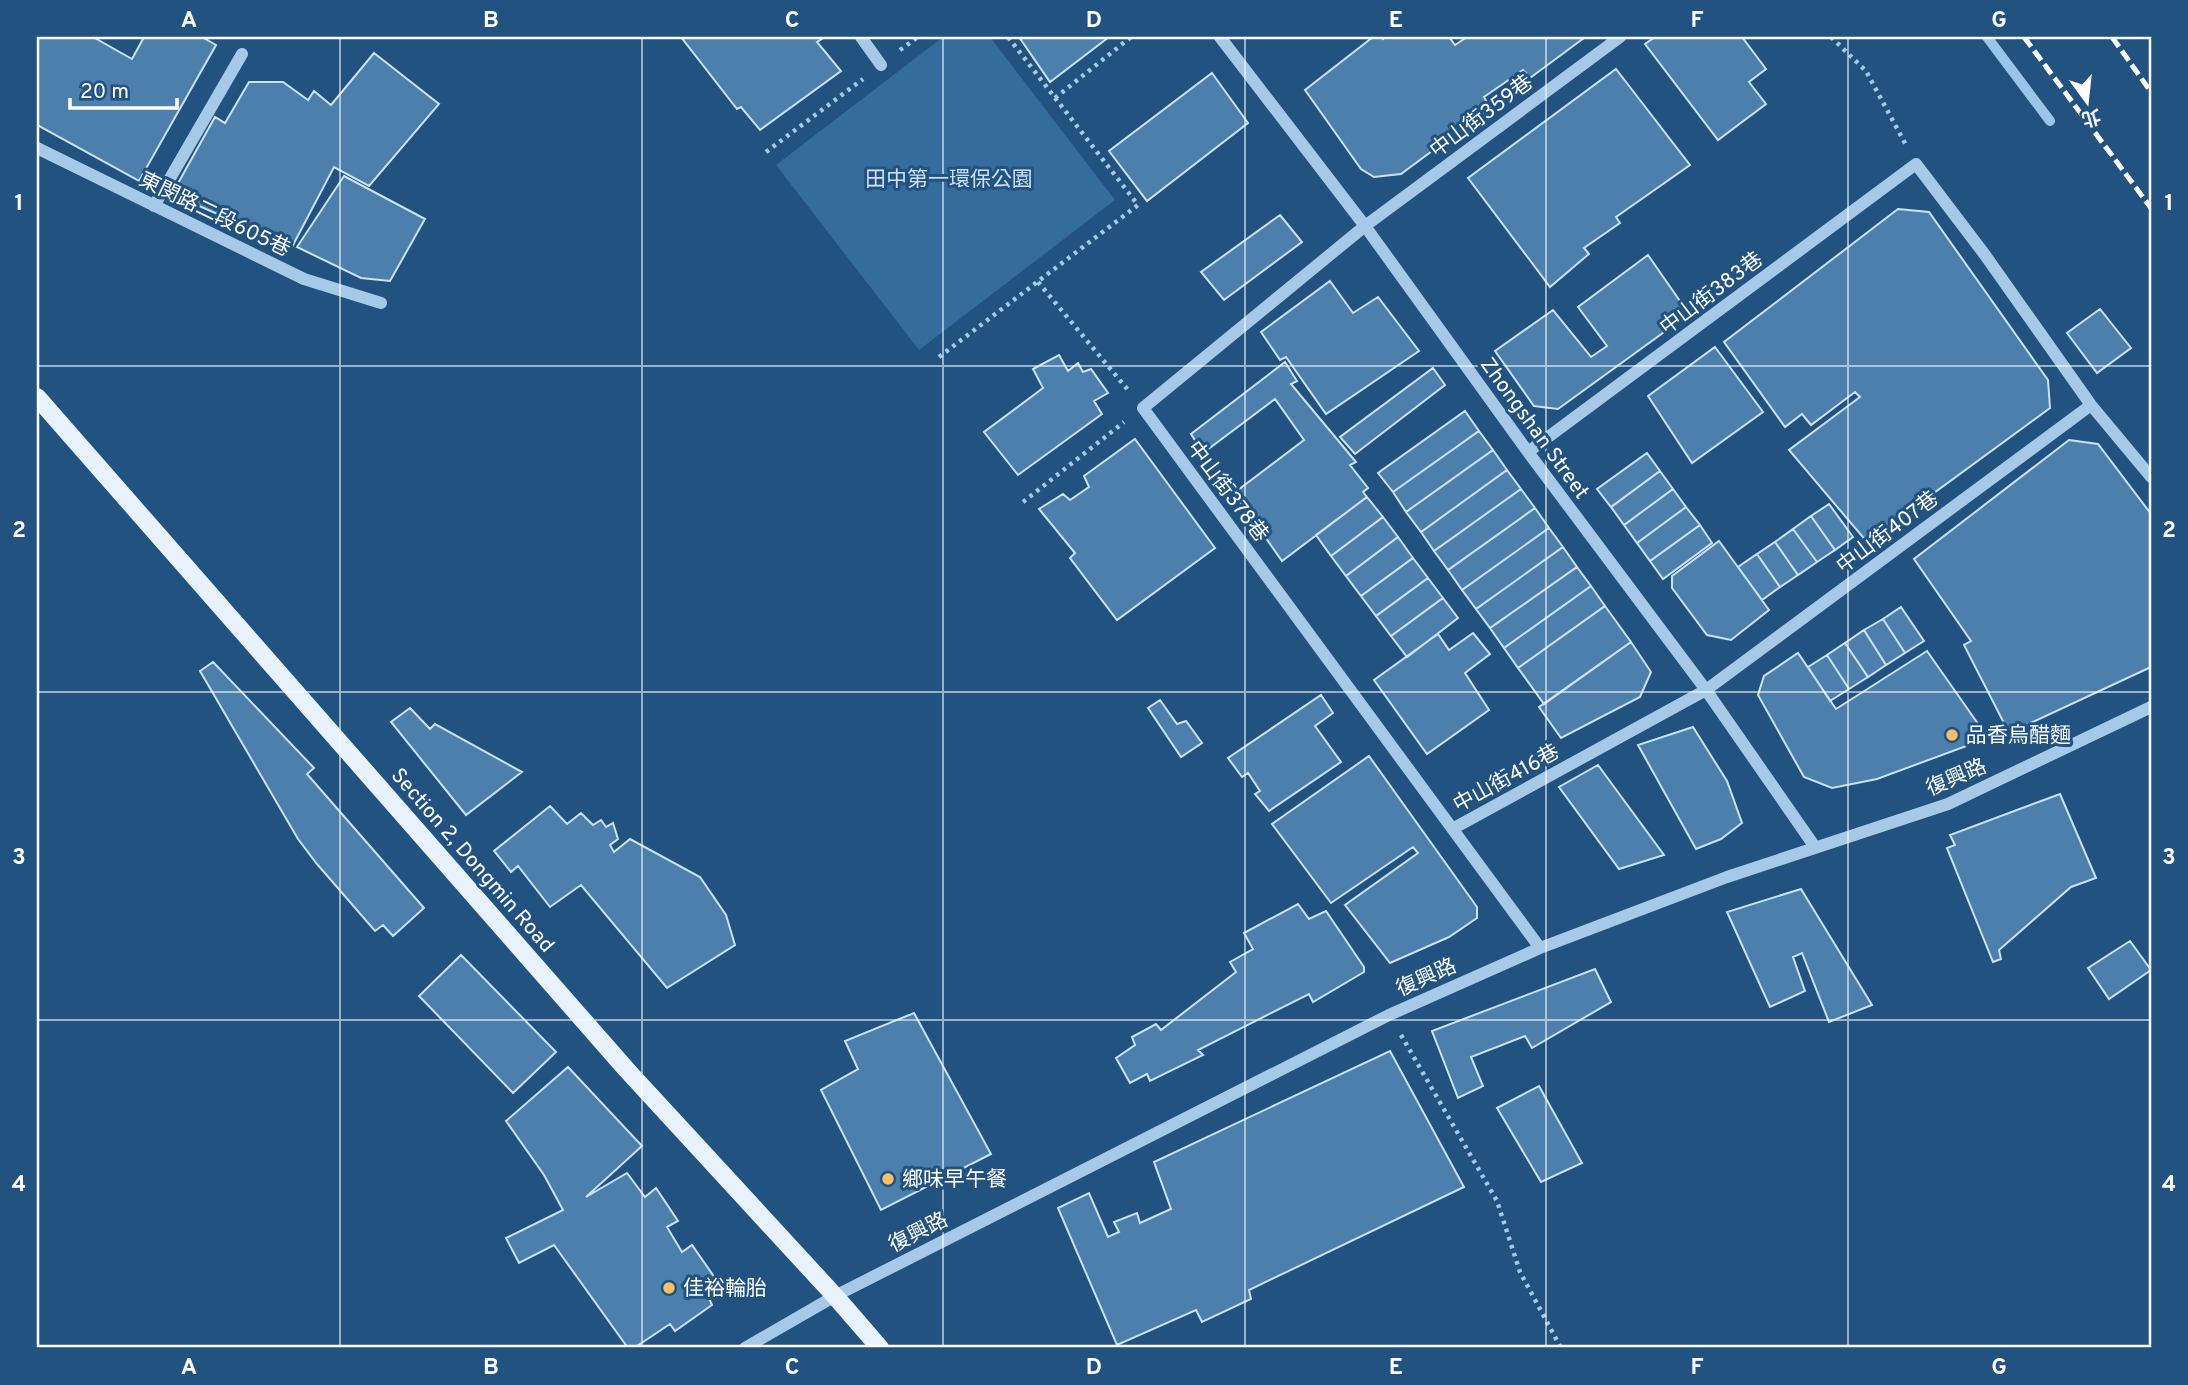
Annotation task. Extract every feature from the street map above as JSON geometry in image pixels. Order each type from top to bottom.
[{"type":"main road","name":"Section 2, Dongmin Road","points":[[37,397],[626,1069],[880,1348]]},
{"type":"street","points":[[861,37],[881,65]]},
{"type":"street","name":"Zhongshan Street","points":[[1220,37],[1365,226],[1528,452],[1706,690],[1815,847]]},
{"type":"street","name":"中山街359巷","points":[[1365,226],[1620,37]]},
{"type":"street","points":[[155,206],[242,54]]},
{"type":"street","name":"東閔路二段605巷","points":[[37,148],[304,279],[381,303]]},
{"type":"street","points":[[1916,164],[1985,255],[2091,405],[2151,477]]},
{"type":"street","name":"中山街383巷","points":[[1528,452],[1916,164]]},
{"type":"street","points":[[1143,408],[1365,226]]},
{"type":"street","name":"中山街407巷","points":[[1706,690],[2091,405]]},
{"type":"street","name":"中山街378巷","points":[[1143,408],[1454,828]]},
{"type":"street","name":"中山街416巷","points":[[1540,948],[1454,828],[1706,690]]},
{"type":"street","name":"復興路","points":[[745,1348],[835,1296],[1389,1015],[1540,948],[1727,877],[1948,804],[2151,707]]},
{"type":"path","points":[[766,152],[918,37]]},
{"type":"path","points":[[939,357],[1138,205],[1008,37]]},
{"type":"path","points":[[1055,98],[1131,37]]},
{"type":"path","points":[[1831,37],[1866,71],[1916,164]]},
{"type":"path","points":[[1023,502],[1143,408],[1038,282]]},
{"type":"path","points":[[1389,1015],[1497,1201],[1520,1272],[1561,1348]]},
{"type":"green space","name":"田中第一環保公園","points":[[943,37],[990,37],[1115,200],[919,350],[776,165]]},
{"type":"building","points":[[37,37],[93,37],[132,59],[144,37],[202,37],[216,45],[139,181],[37,125]]},
{"type":"building","points":[[681,37],[825,37],[817,42],[841,71],[760,130],[741,107],[737,109]]},
{"type":"building","points":[[1019,37],[1109,37],[1050,82]]},
{"type":"building","points":[[1373,37],[1449,37],[1455,45],[1467,37],[1584,38],[1530,78],[1523,70],[1484,97],[1490,108],[1401,174],[1374,177],[1361,169],[1305,90]]},
{"type":"building","points":[[1655,37],[1742,37],[1766,69],[1749,82],[1766,104],[1718,140],[1645,44]]},
{"type":"building","points":[[374,53],[439,104],[369,186],[334,167],[292,247],[172,194],[215,117],[225,123],[249,82],[283,82],[308,100],[314,91],[331,105]]},
{"type":"building","points":[[1616,69],[1690,165],[1616,217],[1620,223],[1584,248],[1589,254],[1550,287],[1468,178]]},
{"type":"building","points":[[1212,73],[1248,123],[1147,201],[1109,151]]},
{"type":"building","points":[[344,176],[425,219],[390,281],[361,278],[297,247]]},
{"type":"building","points":[[1898,209],[1929,212],[2048,380],[2050,408],[1867,542],[1789,450],[1860,397],[1855,392],[1811,425],[1802,414],[1785,427],[1724,342]]},
{"type":"building","points":[[1280,215],[1302,242],[1224,300],[1201,272]]},
{"type":"building","points":[[1648,255],[1689,314],[1558,409],[1534,406],[1495,351],[1553,310],[1591,357],[1607,346],[1578,307]]},
{"type":"building","points":[[1330,281],[1353,313],[1378,297],[1419,351],[1326,414],[1286,357],[1280,360],[1261,332]]},
{"type":"building","points":[[2100,309],[2131,348],[2097,373],[2067,333]]},
{"type":"building","points":[[1715,347],[1763,412],[1692,463],[1648,396]]},
{"type":"building","points":[[1059,355],[1068,371],[1078,363],[1083,372],[1091,369],[1108,393],[1094,401],[1102,414],[1018,475],[984,432],[1043,388],[1033,369]]},
{"type":"building","points":[[1285,362],[1297,381],[1291,384],[1356,462],[1350,465],[1368,488],[1363,492],[1367,497],[1282,561],[1234,493],[1304,440],[1275,399],[1203,453],[1191,434]]},
{"type":"building","points":[[1433,368],[1445,385],[1355,454],[1340,437]]},
{"type":"building","points":[[1465,411],[1479,431],[1393,492],[1378,473]]},
{"type":"building","points":[[1479,431],[1493,450],[1406,512],[1393,492]]},
{"type":"building","points":[[1135,439],[1215,548],[1117,620],[1070,558],[1075,553],[1039,509],[1063,494],[1070,500],[1089,487],[1084,476]]},
{"type":"building","points":[[2069,440],[2098,444],[2151,514],[2151,667],[2009,733],[1964,645],[1971,641],[1914,559]]},
{"type":"building","points":[[1493,450],[1507,470],[1421,532],[1406,512]]},
{"type":"building","points":[[1647,453],[1660,471],[1611,507],[1597,489]]},
{"type":"building","points":[[1507,470],[1521,489],[1434,551],[1421,532]]},
{"type":"building","points":[[1660,471],[1673,489],[1624,525],[1611,507]]},
{"type":"building","points":[[1521,489],[1535,508],[1448,570],[1434,551]]},
{"type":"building","points":[[1673,489],[1686,507],[1637,543],[1624,525]]},
{"type":"building","points":[[1367,497],[1383,517],[1331,556],[1316,535]]},
{"type":"building","points":[[1829,504],[1853,537],[1835,550],[1811,516]]},
{"type":"building","points":[[1686,507],[1700,525],[1650,561],[1637,543]]},
{"type":"building","points":[[1535,508],[1549,528],[1462,590],[1448,570]]},
{"type":"building","points":[[1811,516],[1835,550],[1817,562],[1793,529]]},
{"type":"building","points":[[1383,517],[1398,537],[1346,576],[1331,556]]},
{"type":"building","points":[[1700,525],[1712,543],[1663,579],[1650,561]]},
{"type":"building","points":[[1549,528],[1563,547],[1476,609],[1462,590]]},
{"type":"building","points":[[1793,529],[1817,562],[1798,575],[1775,542]]},
{"type":"building","points":[[1398,537],[1413,558],[1361,596],[1346,576]]},
{"type":"building","points":[[1719,541],[1769,610],[1731,640],[1707,635],[1672,588],[1672,576]]},
{"type":"building","points":[[1775,542],[1798,575],[1780,587],[1757,554]]},
{"type":"building","points":[[1563,547],[1577,567],[1490,628],[1476,609]]},
{"type":"building","points":[[1757,554],[1780,587],[1762,600],[1738,567]]},
{"type":"building","points":[[1413,558],[1428,578],[1376,616],[1361,596]]},
{"type":"building","points":[[1577,567],[1591,586],[1504,648],[1490,628]]},
{"type":"building","points":[[1428,578],[1443,598],[1391,636],[1376,616]]},
{"type":"building","points":[[1591,586],[1605,606],[1518,668],[1504,648]]},
{"type":"building","points":[[1443,598],[1458,618],[1407,657],[1391,636]]},
{"type":"building","points":[[1605,606],[1631,642],[1544,704],[1518,668]]},
{"type":"building","points":[[1901,607],[1924,641],[1905,653],[1883,619]]},
{"type":"building","points":[[1883,619],[1905,653],[1886,665],[1864,630]]},
{"type":"building","points":[[1864,630],[1886,665],[1868,677],[1845,643]]},
{"type":"building","points":[[1473,633],[1490,654],[1465,673],[1489,710],[1427,754],[1374,680],[1438,634],[1449,650]]},
{"type":"building","points":[[1631,642],[1651,672],[1640,697],[1561,738],[1539,707]]},
{"type":"building","points":[[1845,643],[1868,677],[1849,689],[1827,655]]},
{"type":"building","points":[[1927,651],[1988,738],[1877,779],[1832,788],[1804,777],[1758,695],[1764,676],[1798,653],[1836,709]]},
{"type":"building","points":[[1827,655],[1849,689],[1830,701],[1808,667]]},
{"type":"building","points":[[213,662],[314,768],[307,774],[424,908],[393,936],[383,925],[375,931],[298,839],[200,671]]},
{"type":"building","points":[[1321,695],[1333,713],[1315,726],[1341,762],[1269,811],[1255,794],[1260,791],[1248,773],[1242,777],[1228,758]]},
{"type":"building","points":[[1160,700],[1177,724],[1186,721],[1202,743],[1181,757],[1148,708]]},
{"type":"building","points":[[410,708],[430,729],[435,724],[522,772],[466,815],[391,722]]},
{"type":"building","points":[[1693,727],[1727,781],[1742,823],[1721,839],[1696,849],[1638,745]]},
{"type":"building","points":[[1369,756],[1477,907],[1477,918],[1449,937],[1390,963],[1345,905],[1418,853],[1413,847],[1331,903],[1272,824]]},
{"type":"building","points":[[1598,765],[1664,855],[1619,869],[1559,787]]},
{"type":"building","points":[[2060,794],[2096,878],[2071,887],[1999,950],[2001,959],[1993,962],[1947,848],[1955,845],[1950,835]]},
{"type":"building","points":[[550,806],[567,824],[581,813],[593,825],[601,820],[606,827],[613,823],[618,839],[610,845],[614,852],[630,839],[700,877],[726,915],[735,945],[667,988],[581,885],[550,907],[518,866],[511,872],[494,851]]},
{"type":"building","points":[[1801,889],[1872,1005],[1829,1022],[1802,953],[1793,957],[1805,991],[1770,1007],[1727,912]]},
{"type":"building","points":[[1298,904],[1309,919],[1326,911],[1364,967],[1364,972],[1313,1002],[1309,994],[1198,1050],[1203,1055],[1150,1081],[1147,1074],[1130,1083],[1116,1058],[1135,1045],[1132,1037],[1156,1024],[1161,1030],[1236,972],[1230,962],[1253,949],[1244,933]]},
{"type":"building","points":[[2130,941],[2151,970],[2109,999],[2088,968]]},
{"type":"building","points":[[461,955],[556,1052],[513,1093],[419,996]]},
{"type":"building","points":[[1595,969],[1611,1002],[1532,1048],[1525,1036],[1471,1057],[1483,1086],[1458,1098],[1432,1031]]},
{"type":"building","points":[[914,1013],[991,1154],[881,1210],[821,1090],[858,1069],[845,1041]]},
{"type":"building","points":[[1390,1051],[1464,1187],[1249,1290],[1251,1299],[1202,1322],[1196,1310],[1117,1345],[1058,1208],[1089,1193],[1108,1237],[1119,1232],[1114,1222],[1137,1213],[1140,1223],[1171,1209],[1154,1162]]},
{"type":"building","points":[[568,1067],[642,1146],[586,1197],[627,1173],[645,1197],[656,1188],[678,1221],[667,1227],[682,1252],[692,1245],[722,1288],[708,1296],[712,1305],[675,1331],[670,1324],[634,1348],[628,1348],[554,1245],[519,1263],[506,1238],[563,1210],[544,1175],[506,1121]]},
{"type":"building","points":[[1539,1086],[1582,1163],[1541,1182],[1497,1108]]},
{"type":"waterway","points":[[1987,37],[2050,121]]},
{"type":"railway","points":[[2024,37],[2151,208]]},
{"type":"railway","points":[[2112,37],[2151,92]]},
{"type":"place","name":"品香烏醋麵","points":[[1952,735]]},
{"type":"place","name":"鄉味早午餐","points":[[888,1179]]},
{"type":"place","name":"佳裕輪胎","points":[[669,1288]]}]
